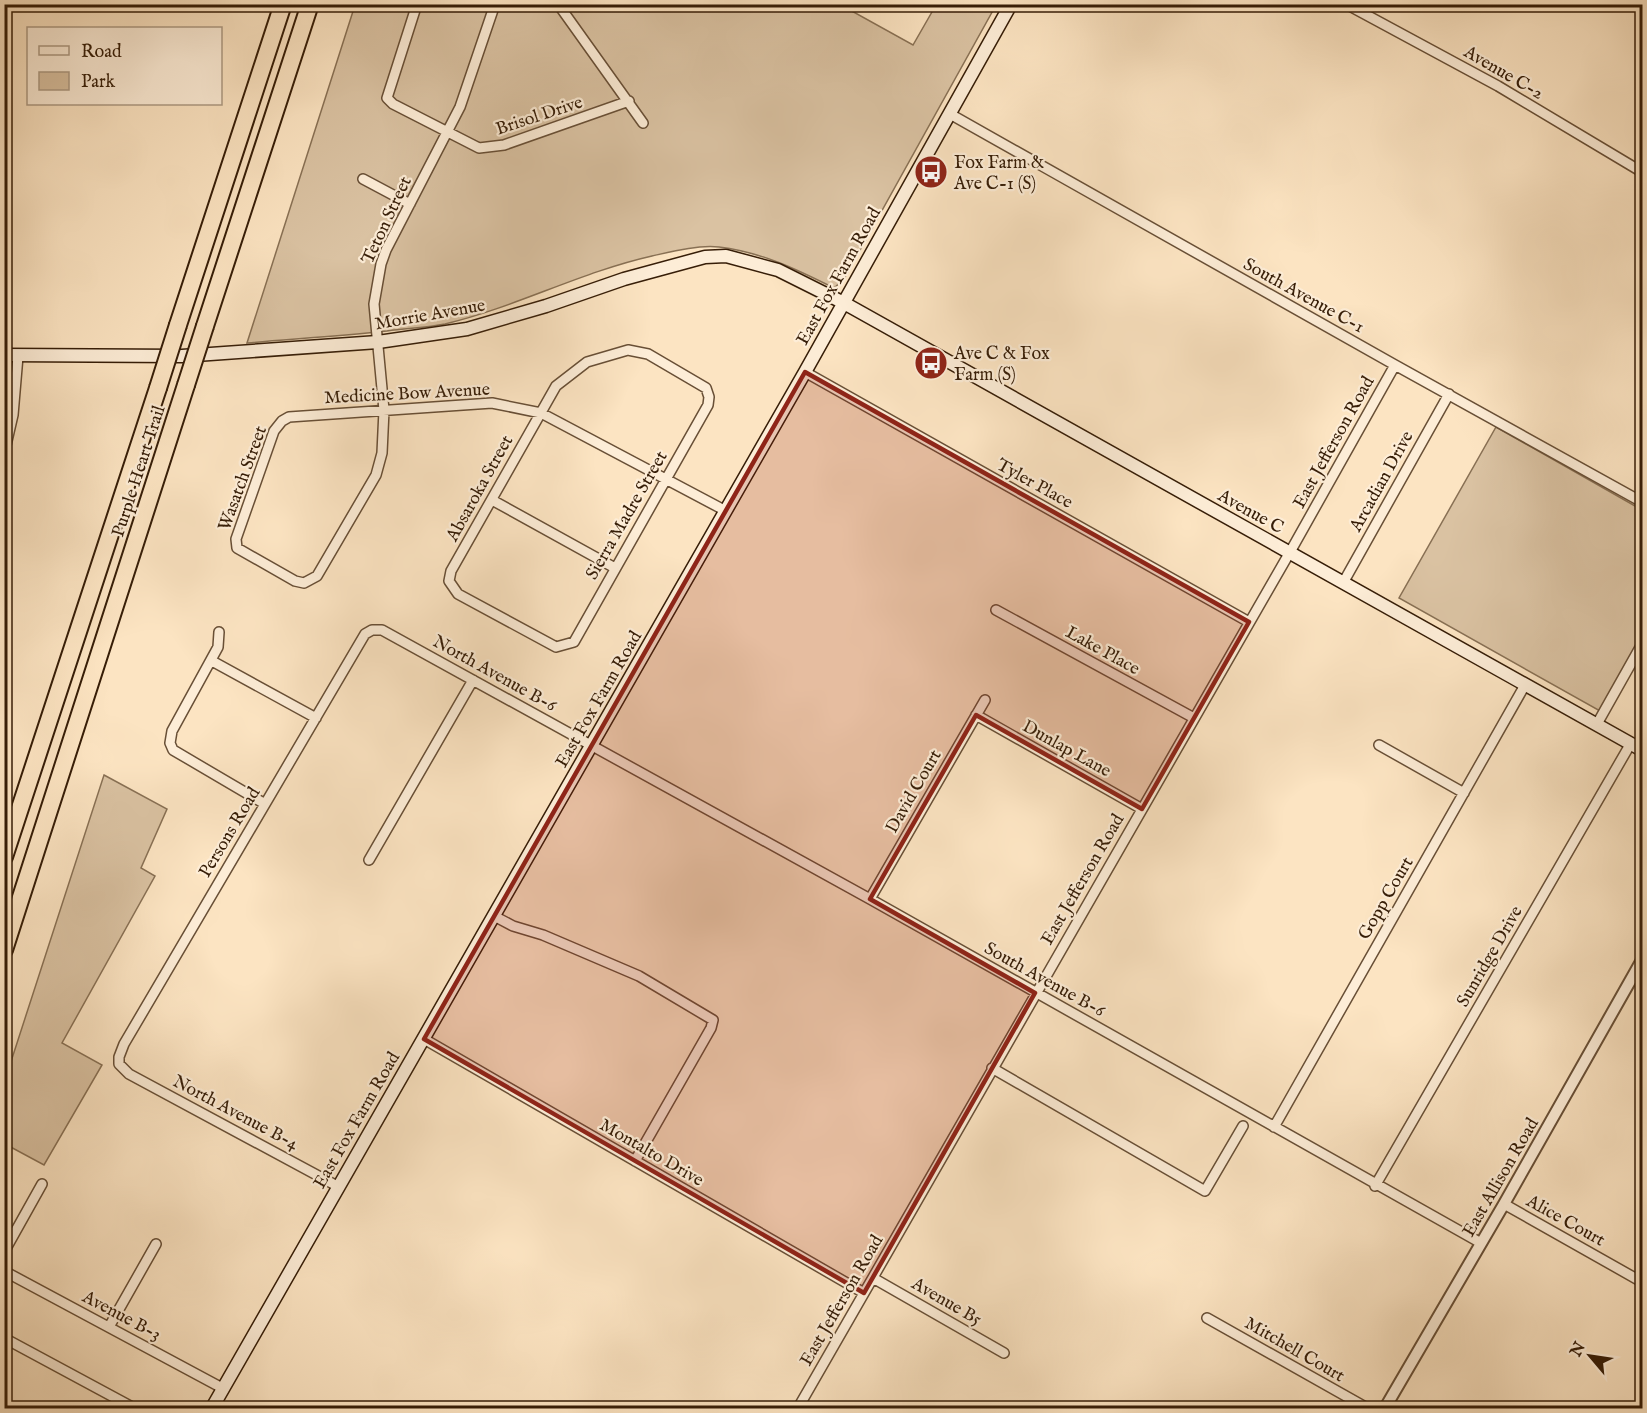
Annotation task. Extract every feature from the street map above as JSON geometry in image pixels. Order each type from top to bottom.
[{"type":"highway","name":"Purple Heart Trail","points":[[4,857],[283,4]]},
{"type":"highway","name":"Purple Heart Trail","points":[[4,950],[310,4]]},
{"type":"main road","name":"East Fox Farm Road","points":[[212,1408],[726,511],[1011,4]]},
{"type":"main road","name":"Morrie Avenue","points":[[4,355],[182,356],[378,342],[467,329],[546,306],[624,279],[705,257],[726,256],[778,270],[844,303]]},
{"type":"main road","name":"Avenue C","points":[[844,303],[1642,750]]},
{"type":"street","name":"Brisol Drive","points":[[417,4],[387,98],[393,104],[479,148],[494,148],[629,101]]},
{"type":"street","name":"Teton Street","points":[[237,549],[295,581],[304,583],[317,576],[376,475],[382,453],[384,410],[374,304],[381,264],[463,100],[495,4]]},
{"type":"street","points":[[558,4],[643,123]]},
{"type":"street","name":"Avenue C-2","points":[[1346,4],[1498,86],[1642,172]]},
{"type":"street","name":"South Avenue C-1","points":[[950,114],[1642,502]]},
{"type":"street","points":[[363,179],[410,204]]},
{"type":"street","name":"Absaroka Street","points":[[574,642],[556,647],[458,594],[449,581],[452,571],[541,412],[556,386],[566,376],[587,362],[628,350],[648,354],[706,388],[709,397],[708,405]]},
{"type":"street","points":[[4,454],[13,415],[18,356]]},
{"type":"street","name":"East Jefferson Road","points":[[798,1408],[1395,365]]},
{"type":"street","name":"Tyler Place","points":[[805,372],[1249,622]]},
{"type":"street","name":"Arcadian Drive","points":[[1343,583],[1449,394]]},
{"type":"street","name":"Medicine Bow Avenue","points":[[282,421],[290,417],[492,403],[541,412],[726,511]]},
{"type":"street","name":"Sierra Madre Street","points":[[574,642],[708,405]]},
{"type":"street","name":"Wasatch Street","points":[[237,549],[236,539],[274,431],[282,421]]},
{"type":"street","points":[[492,500],[615,568]]},
{"type":"street","name":"Lake Place","points":[[996,610],[1194,718]]},
{"type":"street","name":"Persons Road","points":[[119,1064],[124,1044],[365,634],[372,630],[382,630]]},
{"type":"street","name":"North Avenue B-6","points":[[382,630],[592,745]]},
{"type":"street","points":[[219,632],[218,647],[212,661],[172,731],[170,743],[173,750],[266,804]]},
{"type":"street","points":[[1597,724],[1642,644]]},
{"type":"street","points":[[212,661],[316,718]]},
{"type":"street","points":[[369,860],[472,680]]},
{"type":"street","name":"Gopp Court","points":[[1274,1127],[1525,685]]},
{"type":"street","name":"David Court","points":[[870,899],[985,700]]},
{"type":"street","name":"Dunlap Lane","points":[[976,715],[1142,809]]},
{"type":"street","name":"Sunridge Drive","points":[[1375,1186],[1631,743]]},
{"type":"street","name":"South Avenue B-6","points":[[592,745],[1481,1244]]},
{"type":"street","points":[[1379,745],[1464,793]]},
{"type":"street","points":[[494,916],[513,926],[543,934],[639,976],[713,1020],[711,1028],[635,1161]]},
{"type":"street","name":"East Allison Road","points":[[1385,1408],[1642,960]]},
{"type":"street","name":"Montalto Drive","points":[[424,1039],[864,1293]]},
{"type":"street","name":"North Avenue B-4","points":[[119,1064],[129,1074],[339,1187]]},
{"type":"street","points":[[992,1068],[1205,1191],[1243,1126]]},
{"type":"street","points":[[4,1252],[42,1184]]},
{"type":"street","name":"Alice Court","points":[[1504,1204],[1642,1282]]},
{"type":"street","points":[[109,1327],[156,1244]]},
{"type":"street","name":"Avenue B-3","points":[[4,1271],[224,1389]]},
{"type":"street","name":"Avenue B5","points":[[873,1278],[1004,1353]]},
{"type":"street","name":"Mitchell Court","points":[[1207,1318],[1367,1408]]},
{"type":"street","points":[[4,1338],[134,1408]]},
{"type":"highlighted area","points":[[805,372],[1249,622],[1142,809],[976,715],[870,899],[1035,993],[864,1293],[424,1039]]},
{"type":"green space","points":[[355,5],[841,5],[913,45],[936,5],[996,5],[844,279],[834,288],[764,257],[734,249],[702,247],[677,250],[626,263],[445,324],[247,343]]},
{"type":"green space","points":[[1496,427],[1642,510],[1642,635],[1600,711],[1399,598]]},
{"type":"green space","points":[[104,775],[167,809],[141,868],[155,876],[62,1043],[102,1065],[44,1165],[5,1144],[5,1080]]},
{"type":"place","name":"Fox Farm & Ave C-1 (S)","points":[[931,172]]},
{"type":"place","name":"Ave C & Fox Farm (S)","points":[[931,363]]}]
